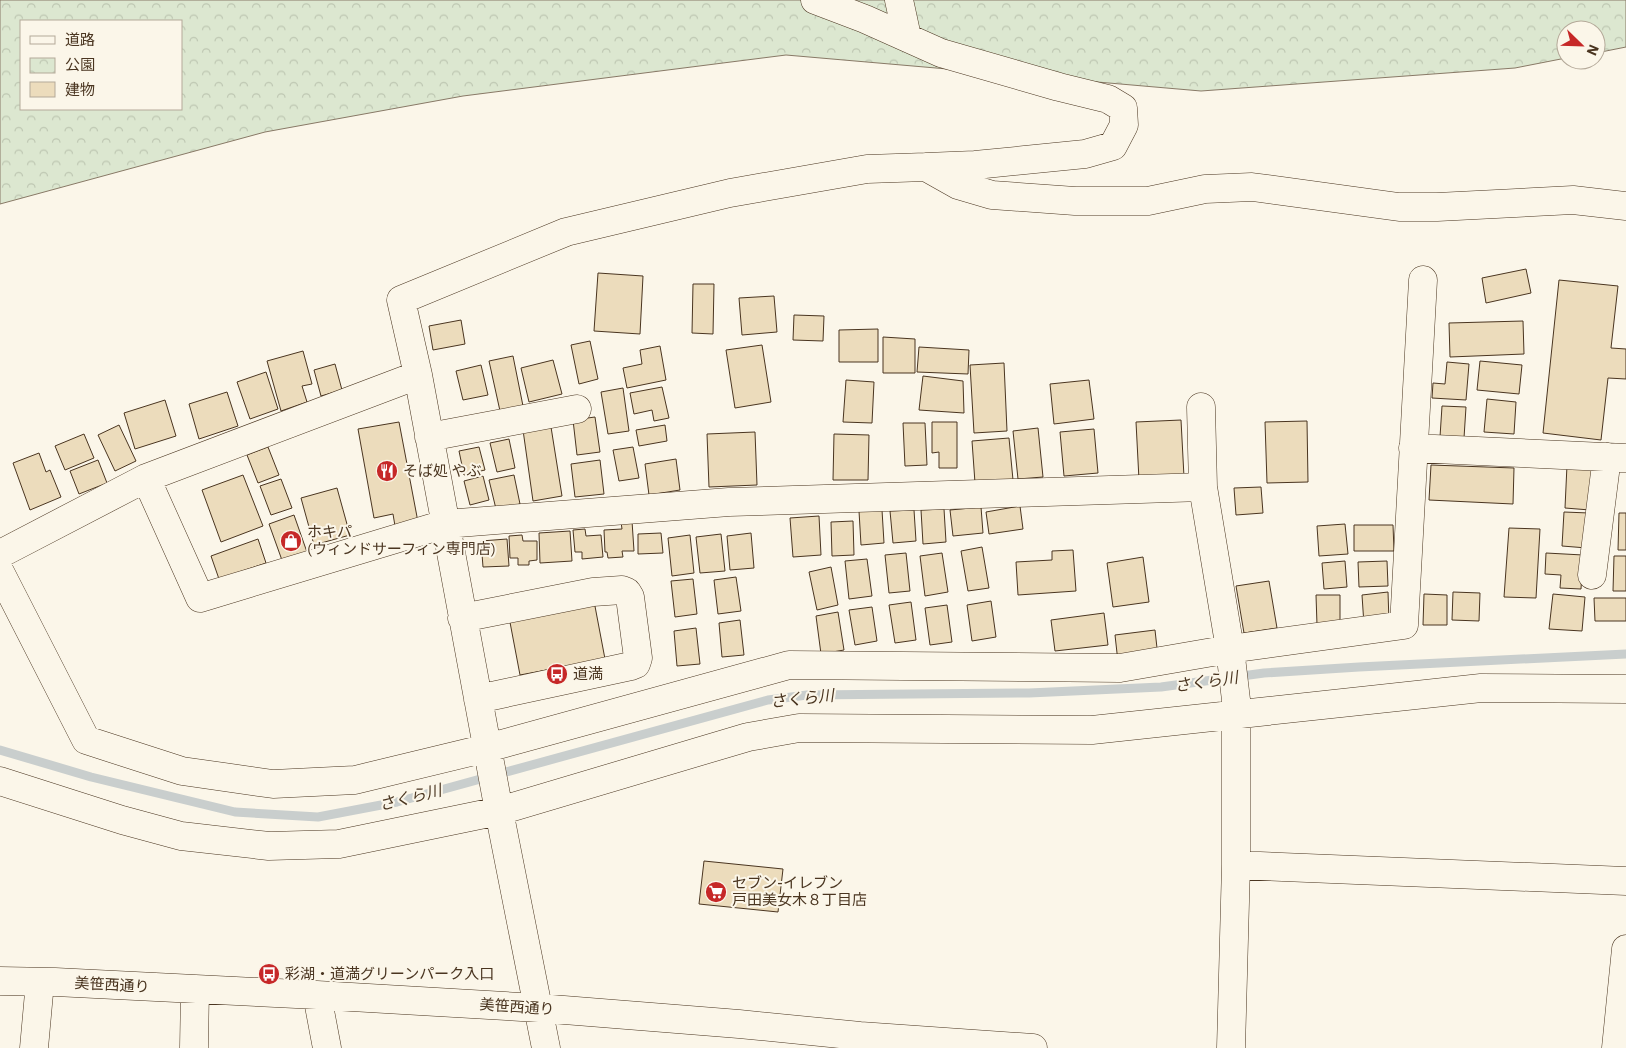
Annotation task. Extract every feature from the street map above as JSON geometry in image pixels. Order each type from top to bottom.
[{"type":"street","points":[[546,1048],[487,751],[418,375],[401,300],[566,232],[739,191],[867,169],[975,165],[1085,154],[1113,146],[1124,124],[1123,108],[1108,99],[941,53],[907,37],[815,0]]},
{"type":"street","points":[[900,0],[907,37]]},
{"type":"street","points":[[926,168],[958,185],[992,195],[1075,202],[1148,201],[1205,189],[1252,187],[1399,207],[1437,207],[1573,200],[1626,206]]},
{"type":"street","points":[[0,572],[86,740],[182,771],[273,784],[355,780],[487,751],[789,665],[1120,668],[1230,654],[1404,626],[1423,280]]},
{"type":"street","points":[[0,554],[146,478],[418,375]]},
{"type":"street","points":[[1201,407],[1203,486],[1237,707],[1236,865],[1231,1048]]},
{"type":"street","points":[[429,437],[577,409]]},
{"type":"street","points":[[1413,448],[1616,458],[1592,575]]},
{"type":"street","points":[[146,478],[200,598],[444,524],[729,502],[1203,486]]},
{"type":"street","points":[[462,618],[593,592],[622,590],[627,592],[630,597],[638,658],[636,664],[478,699]]},
{"type":"street","points":[[0,781],[122,820],[182,836],[269,846],[339,844],[497,801],[748,737],[800,728],[1092,730],[1237,707],[1481,688],[1626,689]]},
{"type":"street","points":[[1236,865],[1626,881]]},
{"type":"street","points":[[1616,1048],[1626,949]]},
{"type":"street","name":"美笹西通り","points":[[0,981],[317,995],[538,1008],[739,1024],[860,1042],[1033,1048]]},
{"type":"street","points":[[34,1048],[40,982]]},
{"type":"street","points":[[194,1048],[195,989]]},
{"type":"street","points":[[317,995],[327,1048]]},
{"type":"green space","points":[[0,0],[1626,0],[1626,47],[1606,51],[1606,20],[1556,20],[1556,60],[1515,68],[1201,91],[786,55],[463,96],[265,132],[0,204]]},
{"type":"building","points":[[1526,269],[1531,293],[1486,303],[1482,278]]},
{"type":"building","points":[[598,273],[643,276],[640,334],[594,331]]},
{"type":"building","points":[[1559,280],[1618,286],[1611,348],[1626,349],[1626,379],[1608,378],[1601,440],[1543,433]]},
{"type":"building","points":[[693,284],[714,284],[713,334],[692,333]]},
{"type":"building","points":[[774,296],[777,332],[742,335],[739,298]]},
{"type":"building","points":[[794,315],[824,316],[823,341],[793,340]]},
{"type":"building","points":[[461,320],[465,344],[433,350],[429,326]]},
{"type":"building","points":[[1523,321],[1524,354],[1450,357],[1449,323]]},
{"type":"building","points":[[878,329],[878,362],[839,362],[839,330]]},
{"type":"building","points":[[883,337],[915,339],[915,373],[883,373]]},
{"type":"building","points":[[590,341],[598,379],[579,384],[571,345]]},
{"type":"building","points":[[762,345],[771,402],[735,408],[726,350]]},
{"type":"building","points":[[660,346],[666,380],[627,388],[623,368],[642,364],[640,350]]},
{"type":"building","points":[[919,347],[969,350],[968,374],[917,372]]},
{"type":"building","points":[[303,351],[312,384],[302,386],[307,402],[281,411],[267,361]]},
{"type":"building","points":[[513,356],[523,406],[500,411],[489,361]]},
{"type":"building","points":[[553,360],[562,394],[529,402],[521,368]]},
{"type":"building","points":[[1480,361],[1522,365],[1519,394],[1477,390]]},
{"type":"building","points":[[1447,362],[1469,364],[1466,400],[1432,398],[1433,383],[1445,384]]},
{"type":"building","points":[[1004,363],[1007,431],[974,433],[970,365]]},
{"type":"building","points":[[335,364],[342,390],[321,396],[314,370]]},
{"type":"building","points":[[481,365],[488,395],[463,400],[456,371]]},
{"type":"building","points":[[266,372],[278,409],[250,419],[237,382]]},
{"type":"building","points":[[923,376],[963,381],[964,413],[919,410]]},
{"type":"building","points":[[846,380],[874,382],[872,423],[843,422]]},
{"type":"building","points":[[1089,380],[1094,419],[1054,424],[1050,384]]},
{"type":"building","points":[[662,387],[669,418],[654,421],[652,410],[634,414],[630,393]]},
{"type":"building","points":[[623,388],[629,431],[608,434],[601,392]]},
{"type":"building","points":[[227,392],[238,426],[199,439],[189,404]]},
{"type":"building","points":[[1487,399],[1516,402],[1514,434],[1484,432]]},
{"type":"building","points":[[165,400],[176,436],[135,449],[124,413]]},
{"type":"building","points":[[1442,406],[1466,407],[1464,438],[1440,437]]},
{"type":"building","points":[[595,417],[600,452],[577,455],[573,420]]},
{"type":"building","points":[[1181,420],[1184,477],[1139,480],[1136,422]]},
{"type":"building","points":[[1307,421],[1308,482],[1267,483],[1265,422]]},
{"type":"building","points":[[399,422],[418,522],[395,526],[393,514],[374,518],[358,429]]},
{"type":"building","points":[[932,422],[957,422],[957,468],[939,468],[939,452],[932,453]]},
{"type":"building","points":[[903,423],[925,423],[927,465],[905,466]]},
{"type":"building","points":[[119,425],[136,461],[115,471],[98,435]]},
{"type":"building","points":[[665,425],[667,441],[639,446],[636,430]]},
{"type":"building","points":[[551,427],[562,496],[533,501],[523,430]]},
{"type":"building","points":[[1038,428],[1043,477],[1018,479],[1013,431]]},
{"type":"building","points":[[1094,429],[1098,473],[1064,476],[1060,432]]},
{"type":"building","points":[[755,432],[757,485],[709,487],[707,434]]},
{"type":"building","points":[[84,434],[94,458],[65,470],[55,446]]},
{"type":"building","points":[[834,434],[869,435],[868,480],[833,480]]},
{"type":"building","points":[[1009,438],[1013,480],[975,483],[972,441]]},
{"type":"building","points":[[509,439],[515,468],[497,472],[490,443]]},
{"type":"building","points":[[268,447],[279,475],[258,483],[247,455]]},
{"type":"building","points":[[479,447],[485,470],[464,475],[459,451]]},
{"type":"building","points":[[633,447],[639,478],[619,481],[613,450]]},
{"type":"building","points":[[39,453],[46,472],[50,470],[61,497],[30,510],[13,463]]},
{"type":"building","points":[[676,459],[680,490],[649,495],[645,464]]},
{"type":"building","points":[[98,460],[107,483],[79,494],[70,471]]},
{"type":"building","points":[[600,460],[604,494],[575,497],[571,464]]},
{"type":"building","points":[[1431,465],[1514,468],[1513,504],[1429,500]]},
{"type":"building","points":[[1567,465],[1593,467],[1590,510],[1565,508]]},
{"type":"building","points":[[243,475],[263,526],[221,542],[202,490]]},
{"type":"building","points":[[514,475],[520,504],[496,509],[489,480]]},
{"type":"building","points":[[483,476],[489,500],[470,505],[464,481]]},
{"type":"building","points":[[281,479],[292,508],[271,515],[260,486]]},
{"type":"building","points":[[1261,487],[1263,513],[1236,515],[1234,488]]},
{"type":"building","points":[[337,488],[350,535],[314,545],[301,498]]},
{"type":"building","points":[[1020,506],[1023,529],[989,534],[986,512]]},
{"type":"building","points":[[981,507],[983,533],[953,536],[950,510]]},
{"type":"building","points":[[944,509],[946,542],[923,544],[921,510]]},
{"type":"building","points":[[882,510],[884,543],[861,545],[859,511]]},
{"type":"building","points":[[914,510],[916,541],[893,543],[890,511]]},
{"type":"building","points":[[1564,512],[1589,513],[1587,548],[1562,546]]},
{"type":"building","points":[[1619,513],[1626,513],[1626,550],[1618,550]]},
{"type":"building","points":[[294,515],[308,555],[283,563],[269,524]]},
{"type":"building","points":[[819,516],[821,555],[793,557],[790,518]]},
{"type":"building","points":[[632,521],[634,551],[622,551],[623,557],[608,558],[607,552],[605,552],[604,530],[622,529],[621,522]]},
{"type":"building","points":[[853,521],[854,555],[832,556],[831,522]]},
{"type":"building","points":[[1345,524],[1348,554],[1319,556],[1317,526]]},
{"type":"building","points":[[1354,525],[1393,525],[1394,551],[1354,551]]},
{"type":"building","points":[[1509,528],[1540,529],[1536,598],[1504,597]]},
{"type":"building","points":[[585,529],[586,536],[601,535],[603,557],[582,559],[582,552],[575,552],[573,530]]},
{"type":"building","points":[[570,531],[572,561],[540,563],[539,533]]},
{"type":"building","points":[[661,533],[663,553],[638,554],[638,534]]},
{"type":"building","points":[[751,533],[754,568],[730,570],[727,536]]},
{"type":"building","points":[[721,534],[725,571],[700,573],[696,537]]},
{"type":"building","points":[[522,535],[523,541],[537,541],[537,560],[529,561],[529,565],[518,565],[518,558],[510,558],[509,536]]},
{"type":"building","points":[[690,535],[694,573],[672,576],[668,538]]},
{"type":"building","points":[[258,539],[266,563],[219,579],[211,556]]},
{"type":"building","points":[[507,539],[509,566],[483,567],[481,541]]},
{"type":"building","points":[[982,547],[989,588],[968,591],[961,551]]},
{"type":"building","points":[[1073,550],[1076,591],[1018,595],[1016,562],[1052,560],[1052,551]]},
{"type":"building","points":[[906,553],[910,591],[889,593],[885,555]]},
{"type":"building","points":[[942,553],[948,592],[925,596],[920,556]]},
{"type":"building","points":[[1546,553],[1583,555],[1581,589],[1560,588],[1561,575],[1545,574]]},
{"type":"building","points":[[1614,556],[1626,556],[1626,591],[1613,591]]},
{"type":"building","points":[[1143,557],[1149,602],[1113,607],[1107,563]]},
{"type":"building","points":[[867,559],[872,596],[849,599],[845,561]]},
{"type":"building","points":[[1345,561],[1347,587],[1324,589],[1322,563]]},
{"type":"building","points":[[1387,561],[1388,586],[1359,587],[1358,562]]},
{"type":"building","points":[[831,567],[838,605],[817,610],[809,572]]},
{"type":"building","points":[[736,577],[741,611],[718,614],[714,580]]},
{"type":"building","points":[[693,579],[697,614],[675,617],[671,581]]},
{"type":"building","points":[[1269,581],[1277,628],[1244,633],[1236,586]]},
{"type":"building","points":[[1388,592],[1389,622],[1364,625],[1362,595]]},
{"type":"building","points":[[1453,592],[1480,593],[1479,621],[1452,620]]},
{"type":"building","points":[[1424,594],[1447,595],[1447,625],[1423,625]]},
{"type":"building","points":[[1553,594],[1585,597],[1582,631],[1549,629]]},
{"type":"building","points":[[1316,595],[1340,595],[1340,625],[1317,625]]},
{"type":"building","points":[[1594,598],[1626,598],[1626,621],[1595,621]]},
{"type":"building","points":[[594,601],[605,659],[520,675],[509,617]]},
{"type":"building","points":[[991,601],[996,637],[972,641],[967,605]]},
{"type":"building","points":[[911,602],[916,640],[895,643],[889,605]]},
{"type":"building","points":[[947,605],[952,642],[930,645],[925,608]]},
{"type":"building","points":[[872,607],[877,641],[855,645],[849,610]]},
{"type":"building","points":[[838,612],[844,650],[821,654],[816,616]]},
{"type":"building","points":[[1104,613],[1108,645],[1055,651],[1051,620]]},
{"type":"building","points":[[740,620],[744,655],[722,657],[719,623]]},
{"type":"building","points":[[696,628],[700,664],[677,666],[674,631]]},
{"type":"building","points":[[1155,630],[1158,657],[1118,662],[1115,635]]},
{"type":"building","points":[[704,861],[783,869],[778,912],[699,904]]},
{"type":"waterway","name":"さくら川","points":[[0,750],[91,777],[235,812],[318,817],[397,802],[768,700],[807,695],[1029,693],[1161,687],[1264,673],[1626,654]]},
{"type":"place","name":"そば処 やぶ","points":[[387,471]]},
{"type":"place","name":"ホキパ (ウィンドサーフィン専門店)","points":[[291,541]]},
{"type":"place","name":"道満","points":[[557,674]]},
{"type":"place","name":"セブン-イレブン 戸田美女木８丁目店","points":[[716,892]]},
{"type":"place","name":"彩湖・道満グリーンパーク入口","points":[[269,974]]}]
